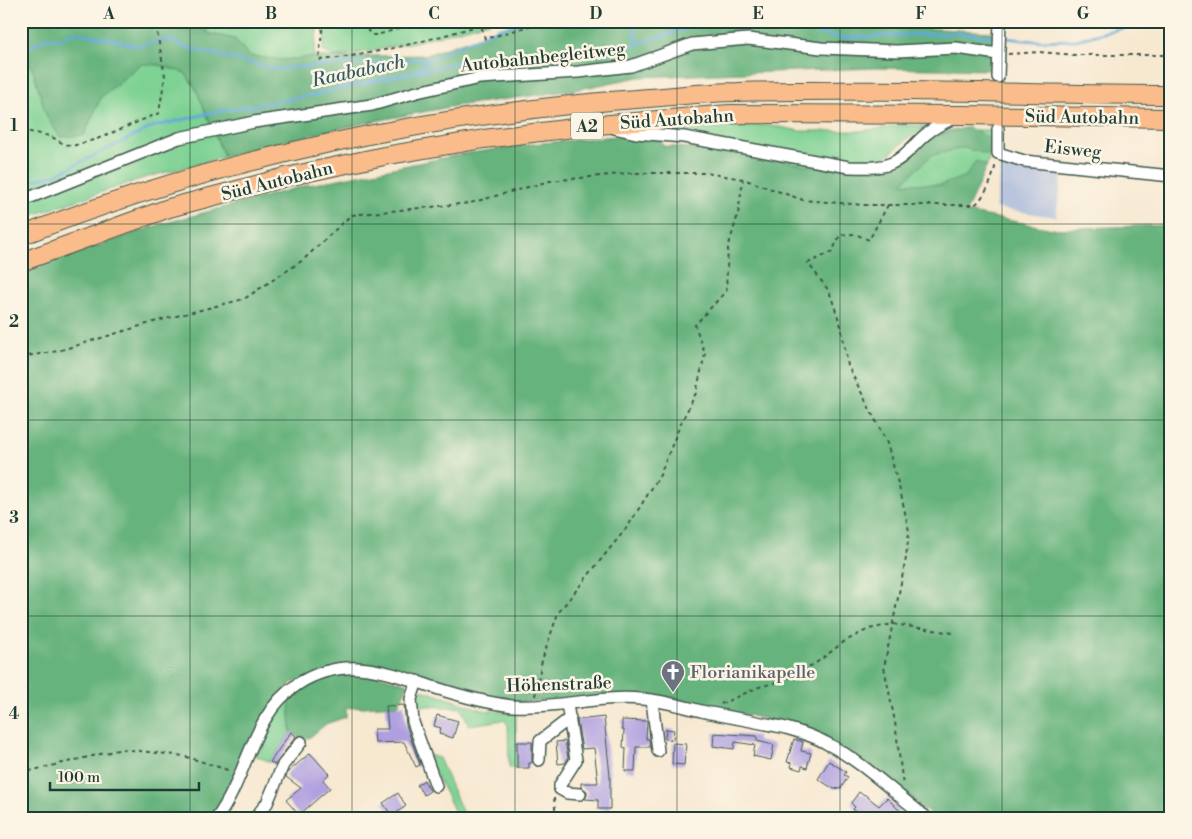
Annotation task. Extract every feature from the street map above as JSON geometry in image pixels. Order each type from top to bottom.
[{"type":"highway","name":"Süd Autobahn","points":[[21,236],[168,185],[282,154],[381,133],[482,115],[596,102],[735,92],[958,92],[1171,95]]},
{"type":"highway","name":"Süd Autobahn","points":[[21,262],[169,208],[286,177],[384,156],[475,140],[598,125],[729,114],[1171,118]]},
{"type":"street","points":[[998,77],[999,26]]},
{"type":"street","name":"Autobahnbegleitweg","points":[[24,199],[179,138],[254,122],[372,106],[417,92],[480,78],[578,72],[631,66],[692,44],[748,39],[821,48],[897,51],[956,48],[998,51]]},
{"type":"street","points":[[598,125],[636,133],[684,136],[849,167],[874,167],[892,163],[908,152],[937,126],[962,115]]},
{"type":"street","points":[[998,129],[998,153]]},
{"type":"street","name":"Eisweg","points":[[998,153],[1024,162],[1171,176]]},
{"type":"street","name":"Höhenstraße","points":[[216,818],[228,800],[266,718],[284,696],[307,680],[332,670],[345,668],[362,668],[392,673],[488,702],[515,706],[621,699],[652,700],[786,728],[827,743],[854,761],[923,816]]},
{"type":"street","points":[[417,681],[410,706],[413,722],[436,786]]},
{"type":"street","points":[[652,700],[658,751]]},
{"type":"street","points":[[567,704],[576,760],[574,766],[560,785],[560,789],[562,792],[580,794]]},
{"type":"street","points":[[539,760],[540,742],[570,718]]},
{"type":"street","points":[[255,818],[270,798],[283,766],[301,742]]},
{"type":"path","points":[[21,130],[50,136],[72,146],[97,139],[158,113],[165,76],[155,21]]},
{"type":"path","points":[[323,21],[319,60],[417,43],[501,21]]},
{"type":"path","points":[[366,21],[368,31],[372,35],[425,21]]},
{"type":"path","points":[[481,21],[484,39],[547,21]]},
{"type":"path","points":[[603,21],[626,28],[657,21]]},
{"type":"path","points":[[998,51],[1076,55],[1171,55]]},
{"type":"path","points":[[21,357],[58,351],[157,321],[244,299],[303,260],[351,215],[470,203],[550,181],[630,172],[706,173],[743,179],[803,200],[864,205],[975,205],[984,196],[998,153]]},
{"type":"path","points":[[532,706],[542,660],[558,613],[628,526],[656,482],[696,393],[705,354],[696,325],[726,291],[728,248],[738,214],[743,179]]},
{"type":"path","points":[[888,205],[869,240],[855,234],[840,235],[832,252],[808,263],[829,291],[841,326],[848,366],[886,443],[901,494],[909,531],[906,558],[884,667],[895,722],[904,801]]},
{"type":"path","points":[[705,712],[759,687],[782,681],[816,663],[845,641],[869,629],[893,624],[953,633]]},
{"type":"path","points":[[21,773],[122,749],[184,756],[240,774]]},
{"type":"path","points":[[556,818],[554,796],[556,789],[560,785]]},
{"type":"shaded area","points":[[1001,167],[1062,176],[1056,217],[995,208]]},
{"type":"green space","points":[[21,21],[206,21],[207,33],[235,39],[249,56],[282,60],[314,57],[426,55],[524,21],[803,21],[992,32],[991,70],[876,68],[638,77],[575,90],[455,106],[370,122],[292,139],[224,157],[196,89],[185,73],[159,65],[141,64],[101,97],[84,135],[60,137],[46,115],[34,73],[21,46]]},
{"type":"green space","points":[[206,21],[318,21],[314,57],[282,60],[249,56],[235,39],[207,33]]},
{"type":"green space","points":[[326,21],[492,21],[415,42],[334,56],[323,51]]},
{"type":"green space","points":[[21,46],[34,73],[46,115],[84,135],[101,97],[142,63],[159,65],[185,73],[196,89],[224,157],[144,178],[21,219]]},
{"type":"green space","points":[[758,125],[800,131],[860,131],[905,125],[925,126],[924,129],[907,139],[881,161],[859,165],[663,132]]},
{"type":"green space","points":[[968,127],[995,141],[990,155],[964,148],[932,155],[902,183],[941,185],[966,176],[976,161],[987,166],[966,212],[1053,229],[1171,225],[1171,818],[937,818],[892,787],[787,724],[668,697],[642,696],[498,703],[393,668],[375,665],[291,683],[210,818],[21,818],[21,272],[158,225],[304,186],[463,154],[533,144],[658,132],[663,146],[733,151],[816,167],[890,168],[934,136]]},
{"type":"green space","points":[[949,130],[992,130],[987,166],[985,165],[967,196],[720,172],[725,148],[869,173],[922,147],[934,134]]},
{"type":"green space","points":[[345,673],[373,674],[409,684],[398,705],[346,708],[346,717],[326,724],[309,738],[300,739],[291,732],[289,697],[316,681]]},
{"type":"green space","points":[[422,690],[483,710],[516,714],[517,768],[509,768],[508,725],[504,720],[469,725],[461,708],[414,705]]},
{"type":"green space","points":[[289,697],[291,732],[270,762],[252,754],[264,726]]},
{"type":"green space","points":[[429,755],[439,758],[465,818],[453,818],[455,813],[433,768]]},
{"type":"building","points":[[404,705],[406,725],[420,765],[416,767],[404,742],[375,743],[374,729],[388,729],[386,706]]},
{"type":"building","points":[[437,715],[458,721],[453,738],[439,734],[441,728],[434,726]]},
{"type":"building","points":[[604,717],[610,776],[610,809],[598,809],[598,800],[585,799],[587,791],[581,787],[581,783],[598,783],[594,748],[582,749],[577,720]]},
{"type":"building","points":[[622,720],[647,721],[646,739],[649,739],[650,747],[636,747],[635,771],[625,771],[626,748],[623,747],[624,730],[622,730]]},
{"type":"building","points":[[666,729],[674,730],[673,740],[665,739]]},
{"type":"building","points":[[291,732],[296,736],[275,765],[270,762]]},
{"type":"building","points":[[714,733],[757,736],[757,741],[774,745],[771,760],[753,756],[755,745],[735,742],[734,749],[713,746]]},
{"type":"building","points":[[794,739],[803,742],[801,751],[811,753],[807,768],[802,766],[801,770],[791,767],[792,763],[787,762]]},
{"type":"building","points":[[565,741],[568,758],[565,763],[558,764],[556,742]]},
{"type":"building","points":[[517,742],[532,742],[532,763],[529,763],[529,768],[517,768]]},
{"type":"building","points":[[673,743],[686,744],[684,765],[672,764]]},
{"type":"building","points":[[310,753],[329,774],[323,780],[330,788],[299,815],[286,800],[301,788],[286,777],[288,772]]},
{"type":"building","points":[[829,761],[846,772],[844,775],[848,777],[841,788],[834,789],[818,779]]},
{"type":"building","points":[[424,780],[430,791],[424,795],[417,785]]},
{"type":"building","points":[[859,792],[879,806],[887,798],[900,811],[892,818],[863,818],[853,809],[855,807],[851,803]]},
{"type":"building","points":[[398,793],[406,806],[392,816],[383,803]]},
{"type":"waterway","points":[[414,72],[433,58],[497,29],[527,21]]},
{"type":"waterway","points":[[631,21],[638,42]]},
{"type":"waterway","name":"Raababach","points":[[21,183],[55,175],[152,127],[210,113],[318,94],[459,62],[521,60],[612,52],[711,21]]},
{"type":"waterway","name":"Raababach","points":[[748,21],[775,22],[839,38],[959,33],[1034,41],[1076,40],[1126,27],[1171,23]]},
{"type":"waterway","points":[[21,52],[46,38],[62,39],[73,32],[137,46],[167,39],[189,48],[274,69],[433,58]]},
{"type":"place","name":"Florianikapelle","points":[[673,693]]}]
